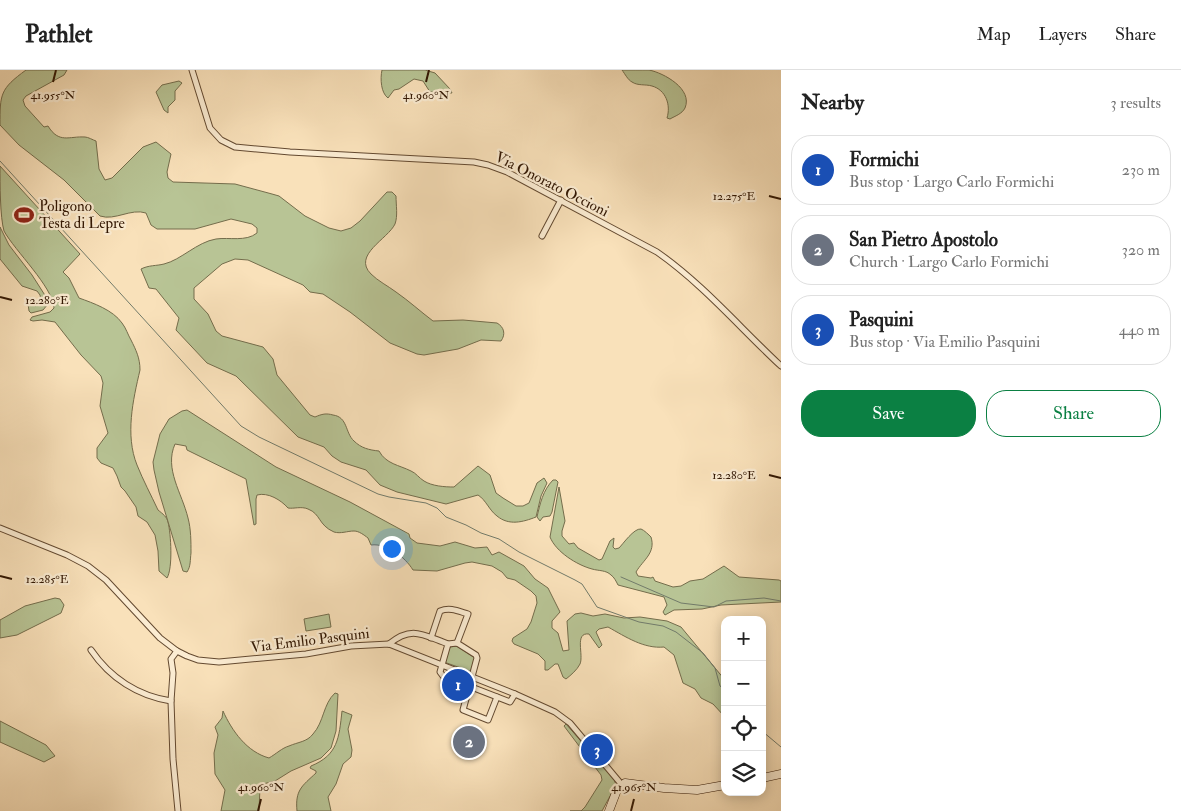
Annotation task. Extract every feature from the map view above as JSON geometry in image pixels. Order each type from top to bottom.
[{"type":"street","name":"Via Onorato Occioni","points":[[192,70],[208,124],[219,139],[230,145],[258,150],[479,163],[503,170],[657,252],[674,264],[728,312],[781,366]]},
{"type":"street","points":[[542,236],[561,200]]},
{"type":"street","name":"Via Emilio Pasquini","points":[[0,528],[75,558],[93,569],[106,580],[160,638],[177,651],[198,660],[218,662],[306,654],[351,646],[389,644],[516,694],[562,716],[622,785]]},
{"type":"street","points":[[431,638],[440,611],[455,610],[468,614],[457,643]]},
{"type":"street","points":[[389,644],[399,636],[413,632],[448,644],[457,643],[476,655],[477,661],[463,710],[488,720],[498,697]]},
{"type":"street","points":[[448,644],[441,665],[440,672],[443,676],[510,702],[516,694]]},
{"type":"street","points":[[91,650],[102,664],[123,684],[171,701]]},
{"type":"street","points":[[177,651],[171,659],[173,682],[171,701],[173,759],[178,811]]},
{"type":"street","points":[[766,777],[781,774]]},
{"type":"street","points":[[609,811],[616,793],[622,785],[630,783],[697,790],[721,786]]},
{"type":"green space","points":[[26,70],[67,70],[64,75],[26,96],[23,100],[25,106],[44,127],[48,126],[52,132],[60,137],[86,137],[96,141],[99,169],[105,180],[112,178],[143,147],[156,142],[171,154],[167,172],[168,178],[173,182],[235,184],[279,196],[305,216],[329,228],[341,231],[351,228],[387,192],[392,192],[396,196],[396,221],[391,230],[368,254],[366,267],[371,274],[433,321],[463,320],[497,323],[504,331],[501,341],[481,340],[458,349],[424,355],[417,354],[390,343],[323,294],[310,292],[303,285],[248,260],[235,259],[222,264],[194,288],[194,299],[208,314],[216,331],[222,336],[263,347],[273,359],[277,375],[310,415],[315,417],[328,414],[338,416],[344,422],[351,438],[357,443],[365,448],[379,451],[385,459],[413,472],[427,483],[454,487],[478,466],[490,475],[496,493],[516,506],[523,506],[529,503],[537,483],[544,478],[547,483],[541,496],[536,517],[521,522],[506,521],[494,514],[478,495],[446,504],[397,492],[380,485],[366,470],[341,462],[324,447],[298,437],[236,376],[207,363],[176,330],[179,318],[156,289],[149,288],[141,269],[170,262],[209,241],[253,236],[257,233],[257,228],[252,224],[231,219],[195,229],[157,229],[151,225],[146,213],[135,212],[111,217],[100,216],[64,180],[19,145],[0,125],[0,106],[3,93],[11,82]]},
{"type":"green space","points":[[382,70],[425,70],[435,73],[452,93],[430,92],[423,81],[414,79],[399,89],[394,90],[388,98],[384,93],[382,85]]},
{"type":"green space","points":[[622,70],[649,70],[669,78],[685,94],[685,108],[678,115],[670,119],[667,118],[668,103],[664,94],[652,86],[634,83],[629,80]]},
{"type":"green space","points":[[179,81],[182,83],[175,91],[175,100],[168,107],[168,113],[164,110],[156,92],[162,85]]},
{"type":"green space","points":[[0,166],[80,254],[63,272],[69,278],[79,298],[102,308],[118,318],[125,327],[136,351],[140,370],[131,418],[131,442],[133,454],[142,476],[158,510],[166,517],[168,522],[171,559],[167,578],[159,571],[155,535],[147,522],[138,516],[136,507],[121,487],[113,468],[101,463],[97,458],[97,448],[108,433],[100,406],[103,383],[101,376],[81,355],[55,322],[30,320],[32,317],[50,312],[54,308],[52,299],[41,280],[4,231],[1,209]]},
{"type":"green space","points":[[0,227],[9,245],[48,300],[48,304],[43,310],[31,313],[29,311],[28,304],[42,304],[40,295],[37,291],[22,286],[0,259]]},
{"type":"green space","points":[[187,410],[276,467],[350,502],[409,534],[410,538],[417,543],[440,546],[455,542],[475,548],[487,547],[492,555],[499,552],[524,566],[535,579],[548,588],[560,612],[552,621],[552,628],[558,633],[563,651],[569,650],[567,621],[575,614],[581,613],[593,616],[605,614],[624,618],[640,617],[667,621],[681,627],[721,675],[721,713],[713,704],[701,698],[695,689],[683,683],[674,655],[664,647],[642,644],[608,627],[599,629],[596,632],[602,645],[599,648],[589,634],[584,634],[581,640],[580,664],[566,679],[563,677],[558,664],[545,670],[545,661],[538,654],[514,644],[512,641],[513,638],[527,629],[531,622],[537,603],[536,596],[515,580],[507,578],[502,572],[492,566],[472,562],[437,571],[413,570],[395,552],[383,546],[371,545],[368,538],[360,532],[334,532],[325,526],[312,511],[303,508],[288,508],[282,502],[261,494],[257,495],[256,499],[256,524],[254,525],[246,479],[187,450],[186,446],[175,444],[172,453],[173,472],[188,518],[191,536],[190,565],[187,572],[183,571],[159,492],[153,462],[160,434],[169,419]]},
{"type":"green space","points":[[553,480],[558,482],[552,512],[550,516],[543,517],[540,521],[537,517],[541,502],[544,493]]},
{"type":"green space","points":[[559,487],[565,521],[562,536],[569,544],[574,543],[578,548],[599,560],[602,559],[610,541],[614,538],[613,547],[615,549],[619,548],[632,534],[641,529],[651,537],[652,548],[636,572],[638,576],[653,577],[655,581],[673,587],[703,579],[724,566],[739,577],[781,581],[781,602],[674,610],[665,615],[663,612],[667,605],[664,597],[618,585],[609,573],[580,564],[557,548],[550,537]]},
{"type":"green space","points":[[55,598],[60,599],[64,605],[61,613],[17,635],[0,638],[0,620],[25,606]]},
{"type":"green space","points":[[329,614],[331,627],[306,631],[304,619]]},
{"type":"green space","points":[[457,646],[475,658],[472,672],[444,662],[450,647]]},
{"type":"green space","points":[[335,693],[338,694],[336,731],[331,748],[321,758],[291,771],[275,781],[263,784],[260,787],[259,811],[221,811],[225,790],[215,774],[214,753],[218,735],[215,727],[222,718],[223,711],[241,740],[254,751],[269,758],[284,748],[311,737],[317,729],[328,702]]},
{"type":"green space","points":[[342,711],[352,715],[348,729],[352,750],[351,757],[343,764],[336,784],[328,797],[331,811],[297,811],[297,798],[300,789],[316,773],[316,771],[310,768],[311,766],[327,757],[336,744]]},
{"type":"green space","points":[[0,721],[46,745],[55,756],[44,762],[0,742]]},
{"type":"green space","points":[[566,724],[614,779],[616,785],[602,811],[581,811],[602,780],[601,775],[564,726]]},
{"type":"waterway","points":[[0,161],[241,426],[259,437],[378,494],[426,503],[437,508],[446,517],[499,539],[519,552],[582,584],[597,607],[639,622],[663,626],[676,632],[703,653],[715,668],[721,687]]},
{"type":"waterway","points":[[621,577],[681,603],[714,607],[726,601],[764,598],[781,601]]},
{"type":"waterway","points":[[766,734],[781,747]]},
{"type":"place","name":"Poligono Testa di Lepre","points":[[24,215]]},
{"type":"place","name":"Formichi","points":[[458,685]]},
{"type":"place","name":"San Pietro Apostolo","points":[[469,742]]},
{"type":"place","name":"Pasquini","points":[[597,750]]}]
